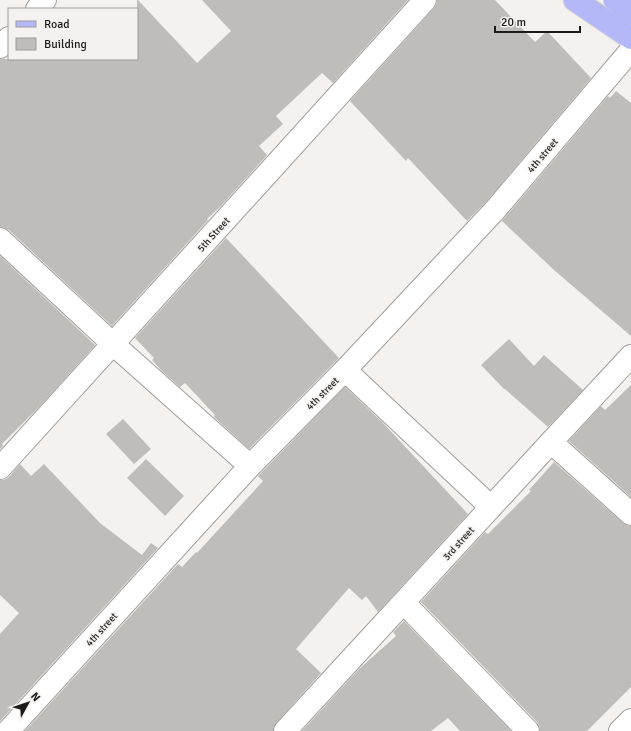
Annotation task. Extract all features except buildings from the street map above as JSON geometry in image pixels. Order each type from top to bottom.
[{"type":"main road","points":[[575,0],[631,38]]},
{"type":"main road","points":[[614,0],[631,13]]},
{"type":"street","points":[[38,8],[45,0]]},
{"type":"street","name":"5th Street","points":[[0,468],[425,0]]},
{"type":"street","points":[[0,47],[8,39]]},
{"type":"street","name":"4th street","points":[[8,731],[250,466],[345,370],[495,210],[631,50]]},
{"type":"street","points":[[0,239],[113,344],[250,466]]},
{"type":"street","name":"3rd street","points":[[285,731],[631,356]]},
{"type":"street","points":[[345,370],[491,507]]},
{"type":"street","points":[[551,442],[631,514]]},
{"type":"street","points":[[404,603],[528,731]]},
{"type":"street","points":[[620,731],[631,720]]}]
